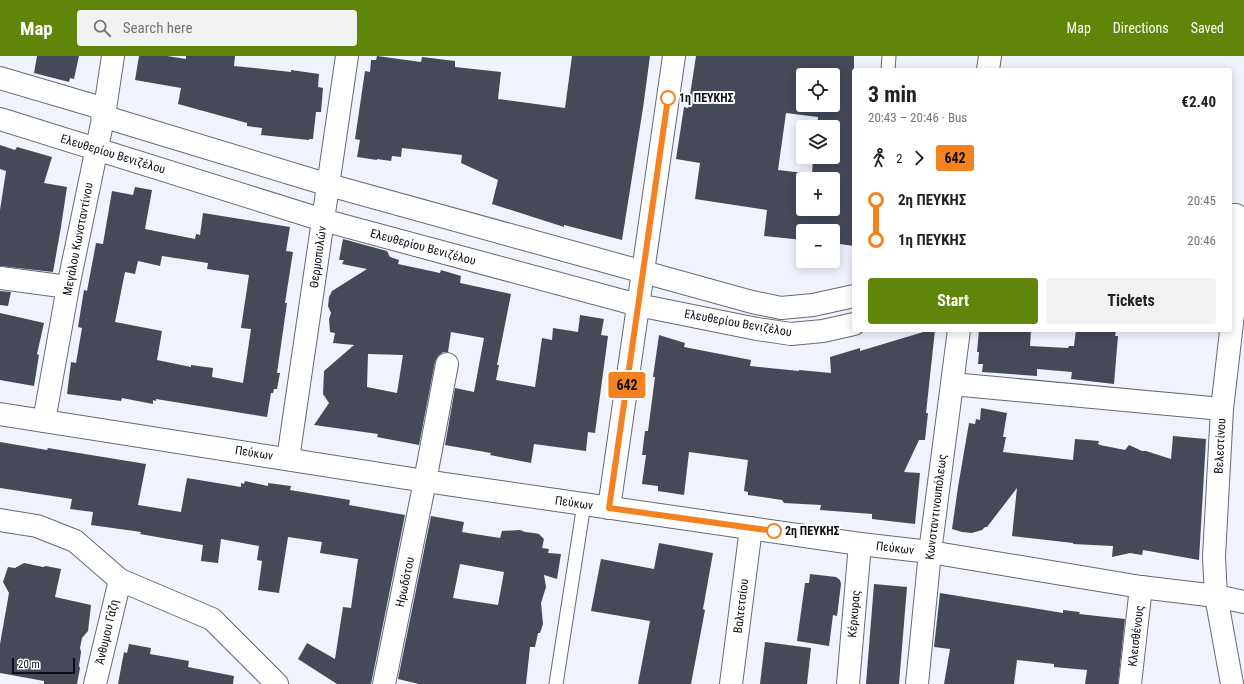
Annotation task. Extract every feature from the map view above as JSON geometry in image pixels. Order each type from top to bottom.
[{"type":"street","name":"Μεγάλου Κωνσταντίνου","points":[[44,421],[68,287],[113,56]]},
{"type":"street","name":"Θερμοπυλών","points":[[288,459],[347,56]]},
{"type":"street","points":[[609,508],[674,56]]},
{"type":"street","points":[[988,68],[990,56]]},
{"type":"street","name":"Ελευθερίου Βενιζέλου","points":[[0,78],[329,185],[752,302],[781,308],[813,305],[852,296]]},
{"type":"street","name":"Ελευθερίου Βενιζέλου","points":[[0,119],[323,220],[638,305],[756,329],[791,334],[823,331],[852,324]]},
{"type":"street","name":"Βελεστίνου","points":[[1232,215],[1236,216],[1243,228],[1232,323]]},
{"type":"street","points":[[0,278],[68,287]]},
{"type":"street","name":"Κωνσταντινουπόλεως","points":[[917,684],[930,552],[959,332]]},
{"type":"street","name":"Βελεστίνου","points":[[1231,332],[1222,409],[1214,557],[1216,596],[1232,684]]},
{"type":"street","name":"Ηρωδότου","points":[[386,683],[447,364]]},
{"type":"street","points":[[952,384],[1222,409]]},
{"type":"street","name":"Πεύκων","points":[[0,414],[425,481],[860,544],[930,552],[1141,587],[1216,596],[1241,601]]},
{"type":"street","points":[[0,520],[36,526],[75,541],[120,580],[212,619],[277,684]]},
{"type":"street","name":"Βαλτετσίου","points":[[731,684],[751,528]]},
{"type":"street","name":"Κέρκυρας","points":[[848,684],[860,544]]},
{"type":"street","name":"Άνθυμου Γάζη","points":[[95,684],[120,580]]},
{"type":"street","name":"Κλεισθένους","points":[[1130,684],[1141,587]]},
{"type":"lane","points":[[888,68],[889,56]]},
{"type":"lane","points":[[556,684],[584,504]]},
{"type":"building","points":[[37,56],[79,56],[74,79],[70,78],[69,82],[34,73]]},
{"type":"building","points":[[139,56],[167,56],[186,59],[186,56],[235,56],[234,66],[291,72],[291,70],[319,74],[318,87],[323,88],[321,112],[316,112],[313,139],[309,140],[261,135],[262,128],[247,126],[247,123],[178,104],[181,88],[135,80]]},
{"type":"building","points":[[377,56],[421,62],[422,57],[455,61],[455,67],[501,72],[498,99],[565,108],[572,56],[650,56],[622,240],[564,225],[564,227],[492,204],[498,180],[461,163],[462,155],[402,148],[401,157],[392,156],[391,161],[357,157],[360,140],[355,139],[365,71],[370,72],[371,60],[376,60]]},
{"type":"building","points":[[696,56],[854,56],[854,68],[852,68],[852,246],[840,244],[840,224],[796,224],[796,239],[764,236],[767,210],[695,199],[700,163],[676,159],[684,107],[688,108]],"holes":[[[786,113],[818,117],[818,120],[840,120],[840,164],[813,164],[812,172],[840,172],[840,216],[796,216],[796,172],[778,170]]]},
{"type":"building","points":[[0,145],[15,150],[17,147],[52,157],[44,183],[67,187],[53,272],[0,266],[0,210],[6,171],[0,169]]},
{"type":"building","points":[[135,187],[152,190],[145,229],[195,239],[196,234],[200,235],[203,213],[290,227],[286,251],[293,252],[285,303],[287,303],[277,373],[280,373],[277,389],[274,389],[273,393],[271,393],[267,417],[156,399],[156,401],[153,400],[153,404],[122,398],[121,401],[67,394],[71,362],[76,363],[82,328],[78,327],[84,290],[87,291],[96,243],[103,244],[112,191],[133,195]],"holes":[[[162,256],[208,263],[207,269],[249,275],[241,328],[251,329],[243,383],[212,377],[213,368],[191,365],[191,367],[157,360],[162,331],[115,322],[125,272],[135,274],[138,261],[160,266]]]},
{"type":"building","points":[[343,239],[387,251],[390,257],[399,260],[398,264],[440,273],[441,270],[461,276],[460,283],[511,294],[497,365],[499,365],[496,380],[535,387],[542,338],[552,340],[553,328],[578,332],[580,315],[604,319],[601,335],[608,336],[595,433],[588,432],[586,451],[534,444],[531,463],[490,455],[491,453],[445,445],[455,388],[474,392],[484,338],[451,332],[448,352],[443,352],[438,356],[435,362],[419,445],[377,437],[378,434],[314,425],[329,403],[323,394],[324,371],[354,345],[333,343],[335,333],[330,332],[329,319],[331,313],[328,306],[329,297],[332,291],[367,269],[342,264],[344,260],[339,260]],"holes":[[[368,354],[403,355],[397,393],[367,387]]]},
{"type":"building","points":[[0,291],[11,292],[8,306],[0,305]]},
{"type":"building","points":[[0,313],[44,323],[37,354],[39,355],[34,386],[0,380]]},
{"type":"building","points":[[923,332],[935,332],[926,413],[928,413],[925,440],[919,440],[904,472],[920,473],[915,524],[872,519],[872,514],[820,510],[821,505],[784,503],[782,500],[748,495],[748,492],[744,491],[748,460],[689,452],[684,495],[658,491],[658,486],[642,484],[646,455],[642,455],[645,431],[648,431],[659,335],[685,343],[684,347],[751,360],[750,366],[799,371],[831,373],[830,357],[860,348],[860,351]]},
{"type":"building","points":[[979,332],[1031,332],[1030,346],[1068,348],[1069,346],[1074,346],[1076,332],[1116,332],[1115,336],[1118,336],[1114,384],[1071,379],[1072,372],[1037,369],[1037,376],[982,372],[983,364],[978,364],[979,352],[977,352]]},
{"type":"building","points":[[981,408],[1007,413],[1003,437],[1006,437],[1003,452],[1073,460],[1075,439],[1099,441],[1098,444],[1100,445],[1125,450],[1129,445],[1142,451],[1171,459],[1173,436],[1206,439],[1199,560],[1143,550],[1142,555],[1130,553],[1112,557],[1113,546],[1073,544],[1012,536],[1017,488],[987,527],[972,533],[952,529],[969,423],[975,424],[976,419],[980,420]]},
{"type":"building","points":[[0,442],[47,450],[48,448],[146,464],[138,505],[181,512],[187,478],[241,487],[241,483],[244,484],[245,481],[268,486],[268,483],[291,486],[290,490],[350,500],[349,505],[405,515],[371,684],[337,684],[298,659],[307,643],[335,659],[343,607],[351,608],[358,559],[320,553],[322,542],[288,537],[279,593],[258,590],[262,561],[257,560],[259,546],[221,539],[218,563],[201,561],[203,545],[140,534],[141,532],[91,525],[93,512],[70,509],[72,499],[0,488]]},
{"type":"building","points":[[431,516],[464,522],[462,532],[500,538],[502,531],[520,530],[539,534],[544,539],[542,548],[549,549],[548,553],[561,554],[557,579],[544,575],[546,587],[541,603],[543,624],[540,633],[538,633],[535,647],[530,647],[526,684],[419,684],[398,679]],"holes":[[[460,564],[504,572],[498,605],[453,598]]]},
{"type":"building","points":[[659,543],[713,553],[703,609],[705,610],[691,684],[638,684],[650,621],[591,611],[601,559],[654,569]]},
{"type":"building","points":[[24,563],[61,569],[55,597],[91,605],[88,631],[82,638],[80,648],[80,668],[77,684],[44,684],[44,681],[0,673],[0,644],[9,593],[3,582],[8,567],[15,568]]},
{"type":"building","points":[[810,574],[836,577],[840,580],[841,584],[837,616],[833,615],[829,646],[797,641],[805,583],[809,583]]},
{"type":"building","points":[[874,584],[907,587],[899,684],[866,684]]},
{"type":"building","points":[[940,593],[1063,613],[1063,610],[1080,612],[1079,614],[1125,619],[1118,684],[1085,684],[1087,670],[1054,667],[1054,664],[1017,660],[1014,684],[944,684],[950,649],[934,647]]},
{"type":"building","points":[[765,642],[811,648],[807,684],[760,684]]},
{"type":"building","points":[[129,644],[151,648],[150,654],[189,661],[188,667],[234,676],[233,684],[118,684],[124,652],[127,653]]},
{"type":"bus line","name":"642","points":[[668,98],[609,508],[774,531]]},
{"type":"place","name":"1η ΠΕΥΚΗΣ","points":[[668,98]]},
{"type":"place","name":"2η ΠΕΥΚΗΣ","points":[[774,531]]}]
